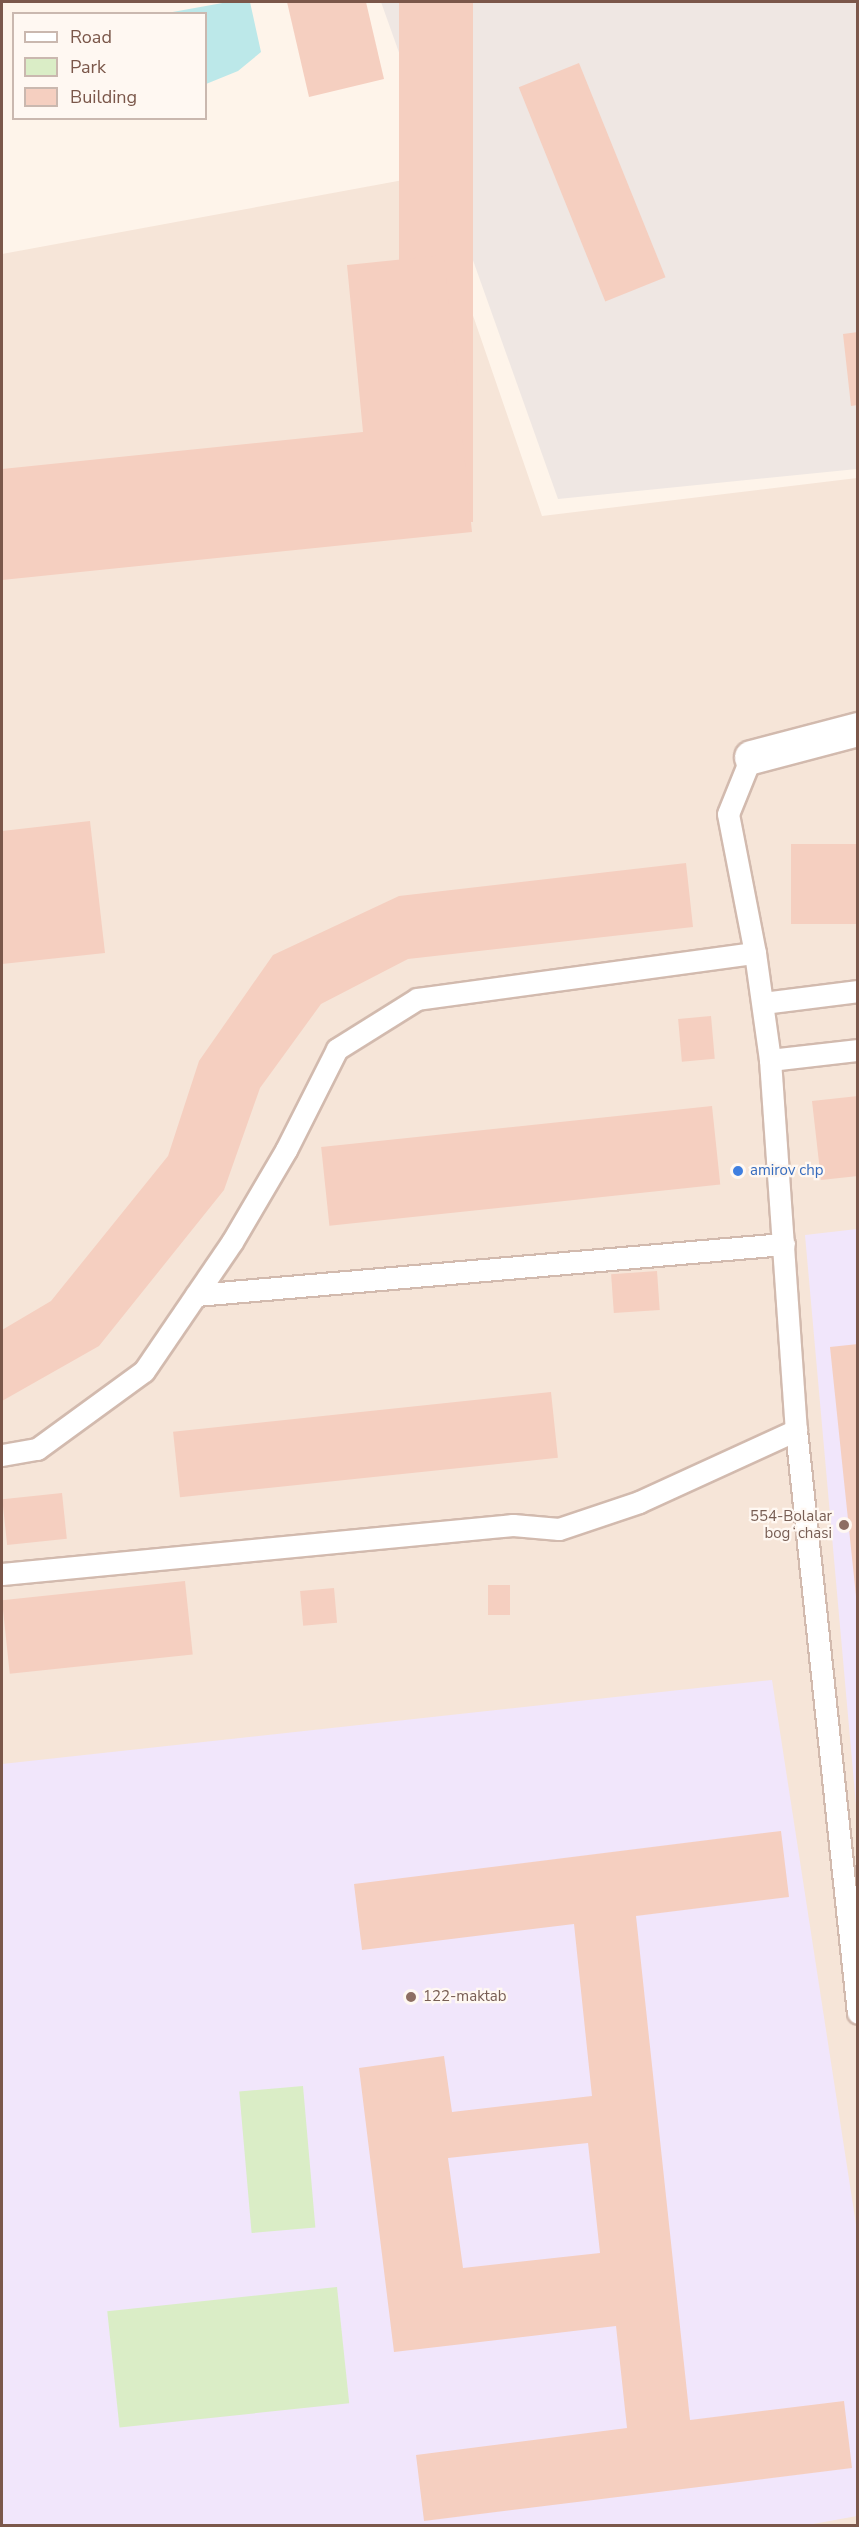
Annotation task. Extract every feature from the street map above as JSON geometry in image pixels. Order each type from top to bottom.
[{"type":"street","points":[[751,756],[858,729]]},
{"type":"lane","points":[[751,756],[728,814],[755,953],[770,1060],[796,1430],[858,2013]]},
{"type":"lane","points":[[2,1455],[37,1449],[144,1371],[196,1295],[286,1150],[337,1049],[417,999],[755,953]]},
{"type":"lane","points":[[763,1003],[858,991]]},
{"type":"lane","points":[[770,1060],[858,1050]]},
{"type":"lane","points":[[196,1295],[784,1244]]},
{"type":"lane","points":[[2,1574],[513,1525],[559,1529],[639,1502],[796,1430]]},
{"type":"shaded area","points":[[381,2],[857,2],[857,469],[558,499]]},
{"type":"shaded area","points":[[425,176],[542,516],[857,478],[857,2525],[2,2526],[2,254]]},
{"type":"shaded area","name":"554-Bolalar bogʻchasi","points":[[857,1229],[857,1816],[805,1235]]},
{"type":"shaded area","name":"122-maktab","points":[[772,1680],[857,2231],[857,2516],[802,2526],[2,2525],[2,1764]]},
{"type":"green space","points":[[303,2086],[315,2227],[252,2233],[239,2092]]},
{"type":"green space","points":[[337,2287],[349,2403],[119,2428],[107,2311]]},
{"type":"water","points":[[228,2],[250,2],[261,52],[238,71],[207,84],[207,12],[173,12]]},
{"type":"building","points":[[287,2],[366,2],[384,79],[309,97]]},
{"type":"building","points":[[399,2],[473,2],[473,522],[399,522]]},
{"type":"building","points":[[579,63],[666,277],[605,302],[519,87]]},
{"type":"building","points":[[444,255],[472,532],[2,580],[2,469],[363,432],[347,265]]},
{"type":"building","points":[[858,332],[858,405],[851,406],[843,334]]},
{"type":"building","points":[[90,821],[105,953],[2,964],[2,831]]},
{"type":"building","points":[[791,844],[858,844],[858,924],[791,924]]},
{"type":"building","points":[[686,863],[693,927],[408,959],[321,1004],[260,1088],[224,1190],[99,1346],[2,1401],[2,1330],[51,1301],[168,1156],[199,1061],[273,955],[399,896]]},
{"type":"building","points":[[711,1016],[715,1059],[682,1062],[678,1019]]},
{"type":"building","points":[[858,1096],[858,1176],[821,1180],[812,1101]]},
{"type":"building","points":[[712,1106],[720,1185],[329,1226],[321,1147]]},
{"type":"building","points":[[657,1271],[660,1310],[614,1313],[611,1274]]},
{"type":"building","points":[[858,1344],[858,1596],[856,1596],[830,1347]]},
{"type":"building","points":[[551,1392],[558,1458],[180,1497],[173,1432]]},
{"type":"building","points":[[62,1493],[67,1539],[7,1545],[2,1499]]},
{"type":"building","points":[[185,1581],[193,1655],[10,1674],[2,1600]]},
{"type":"building","points":[[488,1585],[510,1585],[510,1615],[488,1615]]},
{"type":"building","points":[[334,1588],[337,1623],[303,1626],[300,1591]]},
{"type":"building","points":[[781,1831],[789,1897],[636,1916],[690,2420],[844,2401],[852,2468],[424,2521],[416,2455],[627,2428],[616,2326],[394,2352],[359,2068],[444,2056],[452,2112],[592,2096],[574,1924],[362,1950],[354,1884]],"holes":[[[588,2143],[600,2253],[463,2268],[448,2158]]]},
{"type":"place","name":"amirov chp","points":[[738,1171]]},
{"type":"place","name":"554-Bolalar bogʻchasi","points":[[844,1525]]},
{"type":"place","name":"122-maktab","points":[[411,1997]]}]
